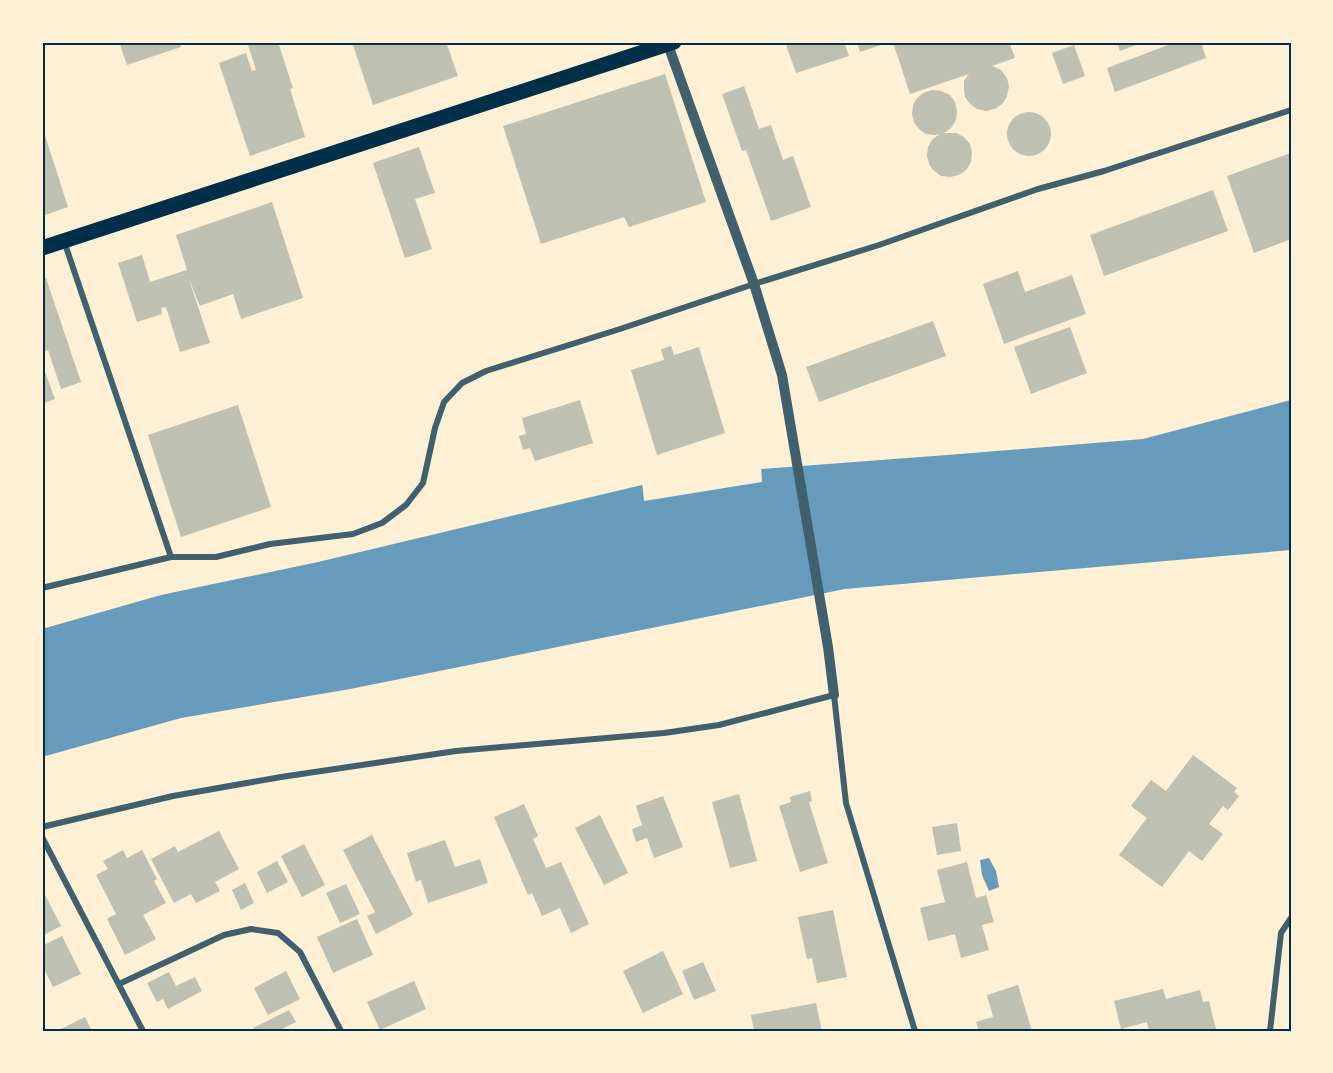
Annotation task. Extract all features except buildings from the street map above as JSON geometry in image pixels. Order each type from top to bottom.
[{"type":"main road","points":[[42,248],[670,43]]},
{"type":"street","points":[[670,43],[754,284],[782,375],[828,647],[846,803],[915,1031]]},
{"type":"street","points":[[42,588],[171,557],[216,557],[270,544],[353,534],[382,523],[406,505],[423,483],[435,428],[444,402],[462,383],[486,371],[879,245],[1038,189],[1104,171],[1291,110]]},
{"type":"street","points":[[64,240],[171,557]]},
{"type":"street","points":[[42,827],[173,796],[281,777],[456,751],[664,733],[719,725],[834,695]]},
{"type":"street","points":[[42,837],[143,1031]]},
{"type":"street","points":[[1270,1031],[1281,933],[1291,918]]},
{"type":"street","points":[[119,984],[224,935],[251,929],[278,933],[300,952],[341,1031]]},
{"type":"water","points":[[1291,400],[1291,550],[845,589],[350,689],[181,718],[42,757],[42,629],[161,595],[318,562],[684,475],[1143,439]]},
{"type":"water","points":[[989,858],[996,871],[999,887],[989,891],[982,875],[980,860]]},
{"type":"pier","points":[[761,466],[762,482],[644,501],[642,481],[706,470]]}]
